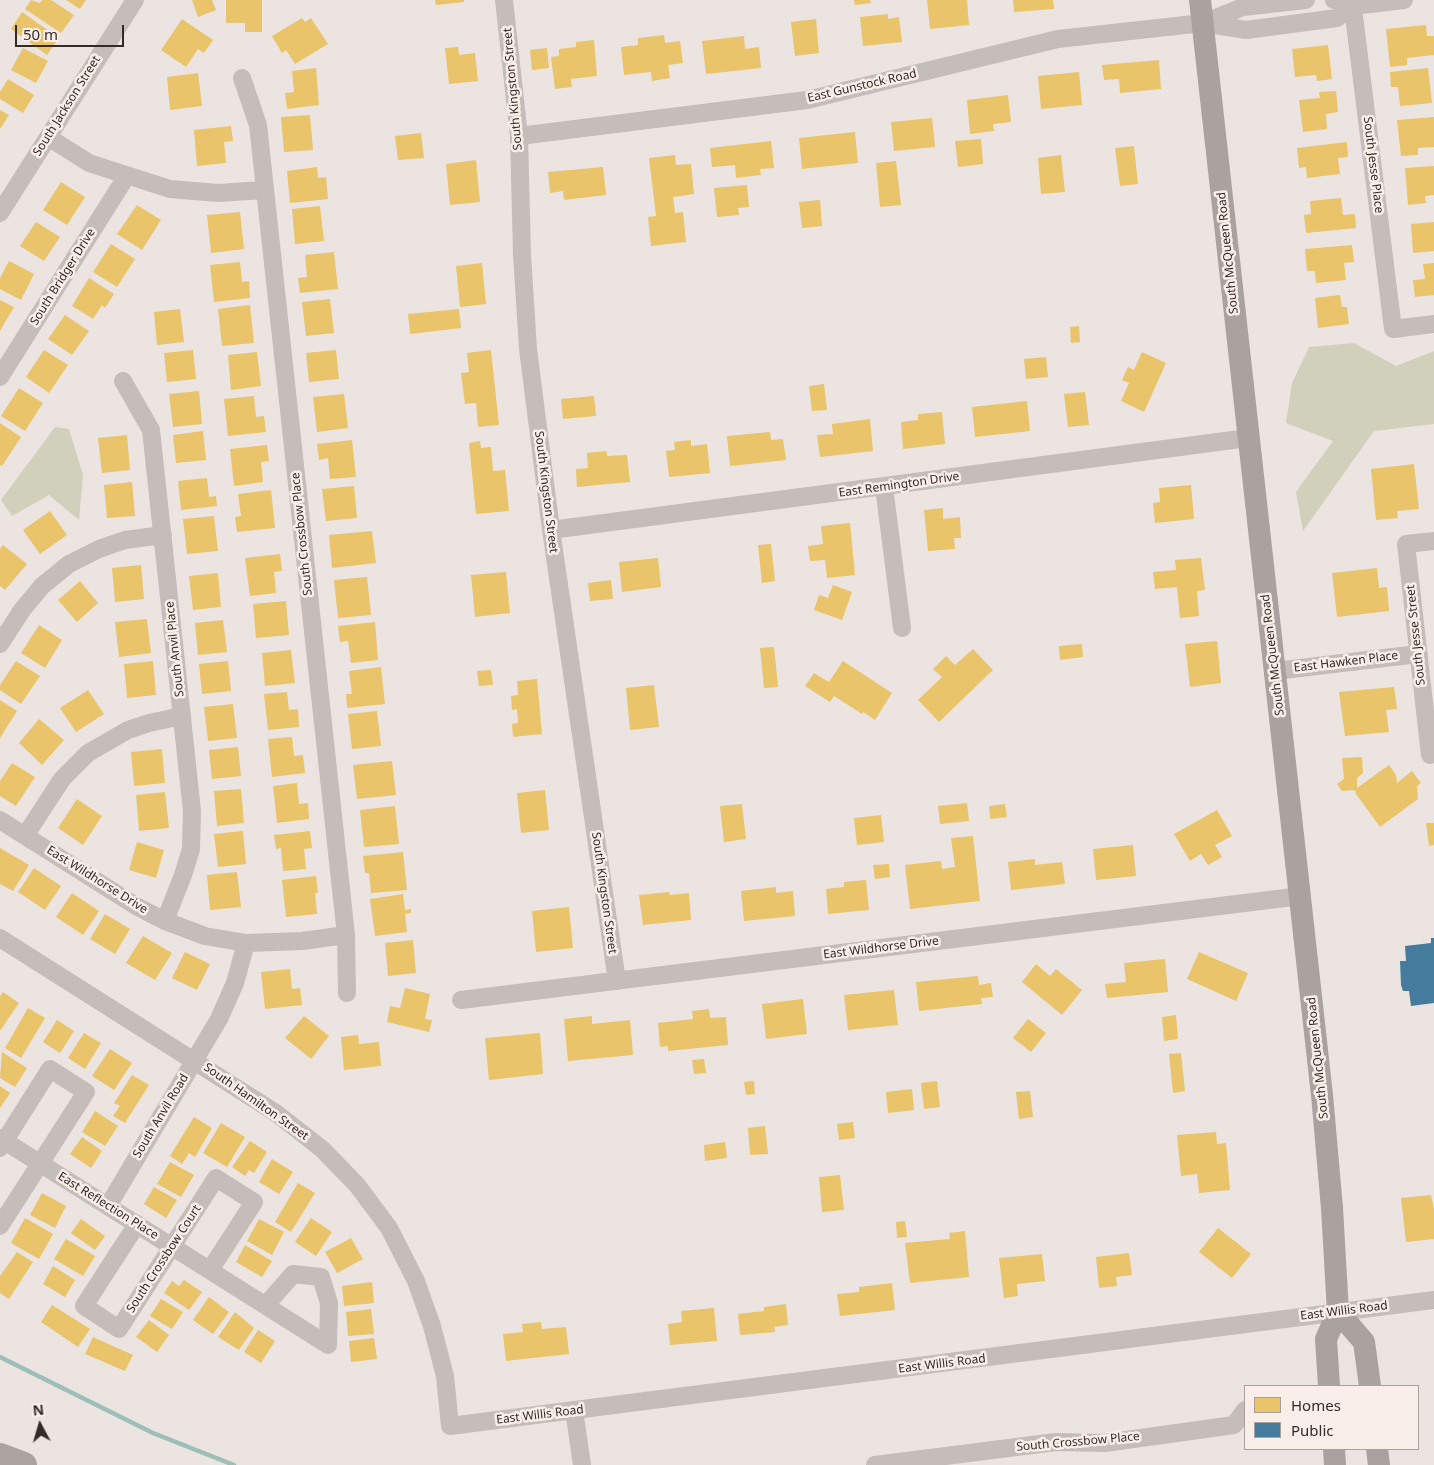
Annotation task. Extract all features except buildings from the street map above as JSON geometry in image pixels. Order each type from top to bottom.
[{"type":"highway","points":[[0,1456],[24,1465]]},
{"type":"main road","name":"South McQueen Road","points":[[1200,0],[1301,896],[1323,1111],[1338,1312],[1326,1339],[1329,1385]]},
{"type":"main road","points":[[1338,1312],[1364,1342],[1370,1385]]},
{"type":"main road","points":[[1334,1450],[1335,1465]]},
{"type":"main road","points":[[1377,1450],[1379,1465]]},
{"type":"street","name":"South Jackson Street","points":[[0,212],[134,0]]},
{"type":"street","name":"South Kingston Street","points":[[504,0],[519,136],[522,254],[528,349],[551,530],[617,981]]},
{"type":"street","points":[[1202,23],[1243,7],[1306,0]]},
{"type":"street","points":[[1334,0],[1353,3],[1404,0]]},
{"type":"street","points":[[1202,23],[1246,30],[1337,18],[1353,3]]},
{"type":"street","name":"South Jesse Place","points":[[1353,3],[1393,329],[1434,324]]},
{"type":"street","name":"East Gunstock Road","points":[[519,136],[807,100],[1058,39],[1202,23]]},
{"type":"street","name":"South Crossbow Place","points":[[242,78],[258,125],[346,935],[347,993]]},
{"type":"street","points":[[48,136],[89,163],[126,177],[170,189],[218,193],[264,190]]},
{"type":"street","name":"South Bridger Drive","points":[[0,377],[126,177]]},
{"type":"street","name":"South Anvil Place","points":[[123,381],[151,430],[192,810],[191,849],[166,921]]},
{"type":"street","name":"East Remington Drive","points":[[551,530],[1248,438]]},
{"type":"street","points":[[884,487],[902,628]]},
{"type":"street","points":[[0,644],[22,610],[42,586],[69,564],[126,540],[163,535]]},
{"type":"street","name":"South Jesse Street","points":[[1433,755],[1418,654],[1406,544],[1434,541]]},
{"type":"street","name":"East Hawken Place","points":[[1275,671],[1418,654]]},
{"type":"street","points":[[25,836],[62,779],[88,753],[128,730],[149,723],[182,716]]},
{"type":"street","name":"East Wildhorse Drive","points":[[0,820],[136,906],[166,921],[205,936],[246,943],[302,941],[346,935]]},
{"type":"street","name":"East Wildhorse Drive","points":[[461,1000],[1301,896]]},
{"type":"street","name":"South Hamilton Street","points":[[0,938],[276,1113],[322,1149],[357,1185],[389,1228],[416,1281],[432,1326],[445,1376],[450,1426]]},
{"type":"street","name":"South Anvil Road","points":[[108,1206],[219,1019],[235,983],[246,943]]},
{"type":"street","points":[[0,1226],[86,1092],[50,1069],[1,1142]]},
{"type":"street","name":"East Reflection Place","points":[[1,1142],[40,1163],[266,1305]]},
{"type":"street","name":"South Crossbow Court","points":[[137,1224],[84,1306],[119,1329],[216,1178],[254,1202],[210,1270]]},
{"type":"street","name":"East Willis Road","points":[[450,1426],[1434,1300]]},
{"type":"street","points":[[574,1410],[582,1465]]},
{"type":"street","name":"South Crossbow Place","points":[[875,1465],[1056,1442],[1105,1443],[1234,1425],[1244,1411]]},
{"type":"green space","points":[[1354,343],[1396,366],[1434,351],[1434,424],[1374,431],[1303,531],[1296,492],[1333,441],[1286,423],[1292,383],[1309,347]]},
{"type":"green space","points":[[55,427],[69,429],[83,475],[79,520],[49,495],[12,516],[1,500]]},
{"type":"waterway","points":[[0,1357],[153,1433],[234,1465]]}]
